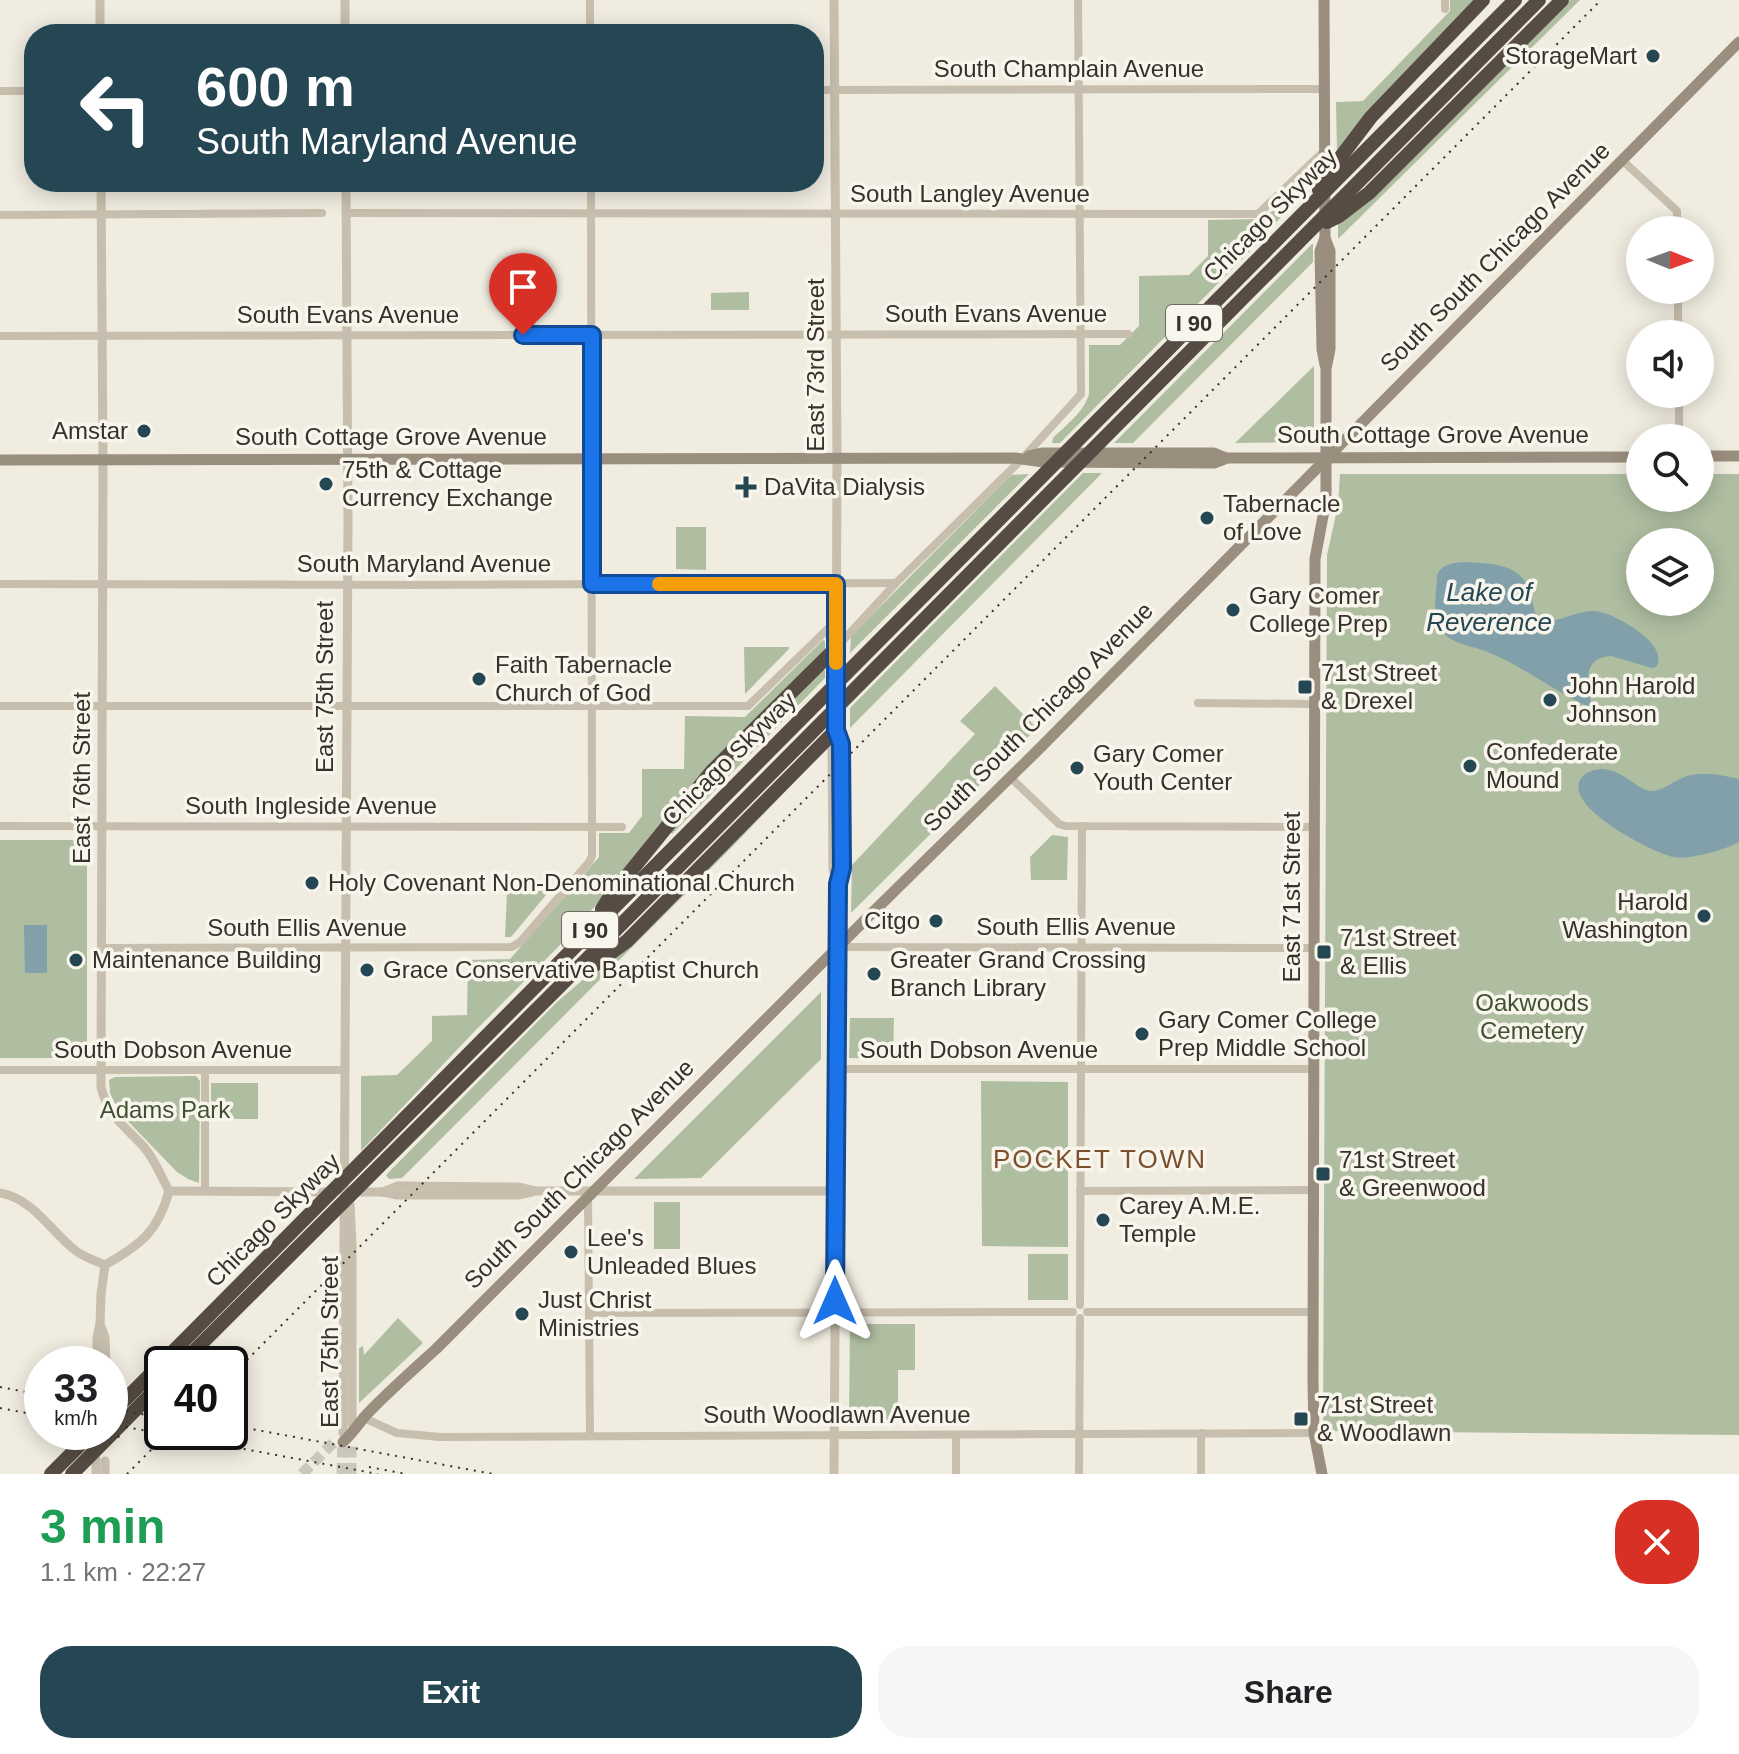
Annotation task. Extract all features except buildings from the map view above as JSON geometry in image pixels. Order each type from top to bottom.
[{"type":"highway","points":[[1312,204],[1327,175],[1379,107],[1483,0]]},
{"type":"highway","name":"Chicago Skyway","points":[[128,1397],[1515,0]]},
{"type":"highway","name":"Chicago Skyway","points":[[199,1346],[1101,441],[1318,233],[1539,0]]},
{"type":"highway","points":[[1339,209],[1378,185],[1562,0]]},
{"type":"highway","points":[[591,929],[609,898],[692,793],[772,709],[836,648]]},
{"type":"highway","points":[[570,976],[593,966],[627,941],[836,730]]},
{"type":"highway","points":[[72,1474],[144,1401]]},
{"type":"highway","points":[[51,1474],[75,1450]]},
{"type":"main road","name":"East 71st Street","points":[[1322,1474],[1314,1433],[1313,1312],[1315,559],[1326,500],[1326,369],[1330,349],[1330,251],[1318,233],[1324,151],[1324,0]]},
{"type":"main road","name":"South South Chicago Avenue","points":[[346,1436],[1010,777],[1739,42]]},
{"type":"main road","name":"South Cottage Grove Avenue","points":[[0,460],[1023,458],[1043,453],[1214,453],[1227,458],[1626,457]]},
{"type":"main road","points":[[1714,456],[1739,456]]},
{"type":"street","points":[[100,0],[100,24]]},
{"type":"street","points":[[345,0],[345,24]]},
{"type":"street","points":[[590,0],[590,24]]},
{"type":"street","name":"East 73rd Street","points":[[834,0],[836,730],[841,744],[842,868],[838,884],[834,1474]]},
{"type":"street","points":[[836,648],[896,583],[1023,458],[1081,394],[1078,0]]},
{"type":"street","name":"South Champlain Avenue","points":[[824,90],[1324,89]]},
{"type":"street","points":[[0,91],[24,91]]},
{"type":"street","name":"South Langley Avenue","points":[[346,213],[1258,214],[1324,151]]},
{"type":"street","points":[[1622,160],[1677,211],[1677,216]]},
{"type":"street","name":"East 76th Street","points":[[101,192],[101,1087],[111,1115],[145,1149],[169,1191]]},
{"type":"street","name":"East 75th Street","points":[[346,192],[345,1192],[350,1205],[352,1244],[346,1436]]},
{"type":"street","points":[[591,192],[592,827]]},
{"type":"street","points":[[0,215],[322,213]]},
{"type":"street","name":"South Evans Avenue","points":[[0,336],[1128,334]]},
{"type":"street","name":"South Maryland Avenue","points":[[0,584],[896,583]]},
{"type":"street","points":[[0,706],[748,706],[836,621]]},
{"type":"street","points":[[1198,703],[1315,704]]},
{"type":"street","points":[[1010,777],[1059,824],[1065,826],[1314,827]]},
{"type":"street","name":"South Ingleside Avenue","points":[[0,826],[622,827]]},
{"type":"street","points":[[1079,1474],[1082,826]]},
{"type":"street","name":"South Ellis Avenue","points":[[101,948],[512,947],[520,942],[589,862],[592,856],[592,827]]},
{"type":"street","name":"South Ellis Avenue","points":[[838,947],[1314,948]]},
{"type":"street","name":"South Dobson Avenue","points":[[837,1069],[1314,1069]]},
{"type":"street","name":"South Dobson Avenue","points":[[0,1070],[345,1070]]},
{"type":"street","points":[[205,1070],[205,1191]]},
{"type":"street","points":[[1080,1191],[1314,1190]]},
{"type":"street","points":[[105,1265],[129,1251],[146,1236],[164,1209],[169,1191],[518,1195],[535,1191],[591,1194],[836,1191]]},
{"type":"street","points":[[0,1193],[17,1197],[78,1253],[105,1265]]},
{"type":"street","points":[[590,1436],[591,1194]]},
{"type":"street","points":[[97,1346],[105,1265]]},
{"type":"street","points":[[589,1313],[1313,1312]]},
{"type":"street","points":[[100,1324],[105,1346]]},
{"type":"street","name":"South Woodlawn Avenue","points":[[364,1418],[397,1433],[419,1436],[1314,1433]]},
{"type":"street","points":[[1201,1433],[1201,1474]]},
{"type":"street","points":[[956,1435],[956,1474]]},
{"type":"street","points":[[96,1474],[100,1460],[105,1474]]},
{"type":"green space","points":[[1450,0],[1476,0],[1337,152],[1336,102],[1363,101],[1450,11]]},
{"type":"green space","points":[[1570,0],[1580,0],[1338,239],[1338,222],[1419,151]]},
{"type":"green space","points":[[1307,178],[1314,180],[1256,245],[1060,443],[1052,443],[1053,438],[1087,401],[1089,345],[1120,345],[1139,326],[1139,276],[1189,275],[1208,256],[1208,220],[1260,219],[1276,209]]},
{"type":"green space","points":[[1313,243],[1313,262],[1133,443],[1114,443]]},
{"type":"green space","points":[[749,292],[749,310],[711,310],[711,293]]},
{"type":"green space","points":[[1314,366],[1314,442],[1235,443]]},
{"type":"green space","points":[[1083,473],[1102,473],[850,728],[850,708]]},
{"type":"green space","points":[[1029,474],[850,653],[851,636],[1011,475]]},
{"type":"green space","name":"Oakwoods Cemetery","points":[[1340,474],[1626,474],[1626,512],[1714,512],[1714,474],[1739,474],[1739,1435],[1323,1431],[1327,555],[1338,505]]},
{"type":"green space","points":[[676,527],[706,527],[706,570],[676,569]]},
{"type":"green space","points":[[823,640],[825,651],[560,945],[361,1151],[361,1076],[397,1075],[432,1041],[432,1016],[467,1015],[468,960],[510,959],[599,857],[599,833],[629,833],[642,816],[642,769],[684,769],[685,716],[745,717]]},
{"type":"green space","points":[[744,647],[789,647],[745,694]]},
{"type":"green space","points":[[821,669],[825,670],[825,678],[672,834],[668,830],[687,804]]},
{"type":"green space","points":[[995,686],[1037,728],[851,913],[852,865],[975,734],[960,721]]},
{"type":"green space","points":[[821,754],[402,1178],[389,1179],[386,1175],[557,1002],[599,966]]},
{"type":"green space","points":[[1052,835],[1068,837],[1067,880],[1031,880],[1030,857]]},
{"type":"green space","points":[[0,840],[87,840],[87,1054],[84,1058],[0,1058]]},
{"type":"green space","points":[[507,891],[546,891],[546,895],[511,937],[505,937]]},
{"type":"green space","points":[[821,992],[821,1059],[701,1178],[634,1179]]},
{"type":"green space","points":[[850,1018],[894,1018],[893,1059],[849,1058]]},
{"type":"green space","name":"Adams Park","points":[[196,1076],[200,1081],[199,1183],[177,1172],[119,1112],[110,1093],[109,1080],[115,1077]]},
{"type":"green space","points":[[981,1081],[1068,1082],[1068,1247],[982,1246]]},
{"type":"green space","points":[[211,1083],[258,1083],[258,1119],[211,1119]]},
{"type":"green space","points":[[654,1202],[680,1202],[680,1249],[654,1249]]},
{"type":"green space","points":[[1028,1254],[1068,1254],[1068,1300],[1028,1300]]},
{"type":"green space","points":[[398,1318],[423,1343],[359,1403],[359,1348],[363,1346],[364,1355]]},
{"type":"green space","points":[[850,1324],[915,1324],[915,1370],[898,1370],[898,1420],[849,1420]]},
{"type":"water","name":"Lake of Reverence","points":[[1465,562],[1503,566],[1519,575],[1530,591],[1540,621],[1595,611],[1626,623],[1656,649],[1659,658],[1656,667],[1611,656],[1601,658],[1590,667],[1588,674],[1592,705],[1589,707],[1499,657],[1450,638],[1441,630],[1436,618],[1437,575],[1446,566]]},
{"type":"water","points":[[1601,769],[1617,773],[1653,791],[1696,774],[1739,779],[1739,842],[1707,854],[1680,858],[1630,838],[1597,815],[1579,791],[1584,775]]},
{"type":"water","points":[[24,925],[47,925],[47,973],[25,973]]},
{"type":"tunnel","points":[[302,1474],[335,1441]]},
{"type":"tunnel","points":[[342,1474],[343,1442]]},
{"type":"tunnel","points":[[351,1444],[351,1474]]},
{"type":"railway","points":[[248,1359],[1601,0]]},
{"type":"railway","points":[[0,1387],[24,1392]]},
{"type":"railway","points":[[0,1408],[24,1413]]},
{"type":"railway","points":[[128,1411],[144,1415]]},
{"type":"railway","points":[[128,1427],[378,1474]]},
{"type":"railway","points":[[248,1428],[493,1474]]},
{"type":"railway","points":[[127,1474],[151,1450]]},
{"type":"railway","points":[[369,1467],[406,1474]]},
{"type":"slow traffic","points":[[659,584],[836,584],[836,663]]},
{"type":"place","name":"StorageMart","points":[[1653,56]]},
{"type":"place","name":"Amstar","points":[[144,431]]},
{"type":"place","name":"75th & Cottage Currency Exchange","points":[[326,484]]},
{"type":"place","name":"DaVita Dialysis","points":[[746,487]]},
{"type":"place","name":"Tabernacle of Love","points":[[1207,518]]},
{"type":"place","name":"Gary Comer College Prep","points":[[1233,610]]},
{"type":"place","name":"Faith Tabernacle Church of God","points":[[479,679]]},
{"type":"place","name":"71st Street & Drexel","points":[[1305,687]]},
{"type":"place","name":"John Harold Johnson","points":[[1550,700]]},
{"type":"place","name":"Confederate Mound","points":[[1470,766]]},
{"type":"place","name":"Gary Comer Youth Center","points":[[1077,768]]},
{"type":"place","name":"Holy Covenant Non-Denominational Church","points":[[312,883]]},
{"type":"place","name":"Harold Washington","points":[[1704,916]]},
{"type":"place","name":"Citgo","points":[[936,921]]},
{"type":"place","name":"71st Street & Ellis","points":[[1324,952]]},
{"type":"place","name":"Maintenance Building","points":[[76,960]]},
{"type":"place","name":"Grace Conservative Baptist Church","points":[[367,970]]},
{"type":"place","name":"Greater Grand Crossing Branch Library","points":[[874,974]]},
{"type":"place","name":"Gary Comer College Prep Middle School","points":[[1142,1034]]},
{"type":"place","name":"71st Street & Greenwood","points":[[1323,1174]]},
{"type":"place","name":"Carey A.M.E. Temple","points":[[1103,1220]]},
{"type":"place","name":"Lee's Unleaded Blues","points":[[571,1252]]},
{"type":"place","name":"Just Christ Ministries","points":[[522,1314]]},
{"type":"place","name":"71st Street & Woodlawn","points":[[1301,1419]]},
{"type":"district","name":"POCKET TOWN","points":[[1100,1159]]},
{"type":"route","points":[[523,335],[592,335],[592,584],[836,584],[836,730],[841,744],[842,868],[838,884],[835,1301]]}]
